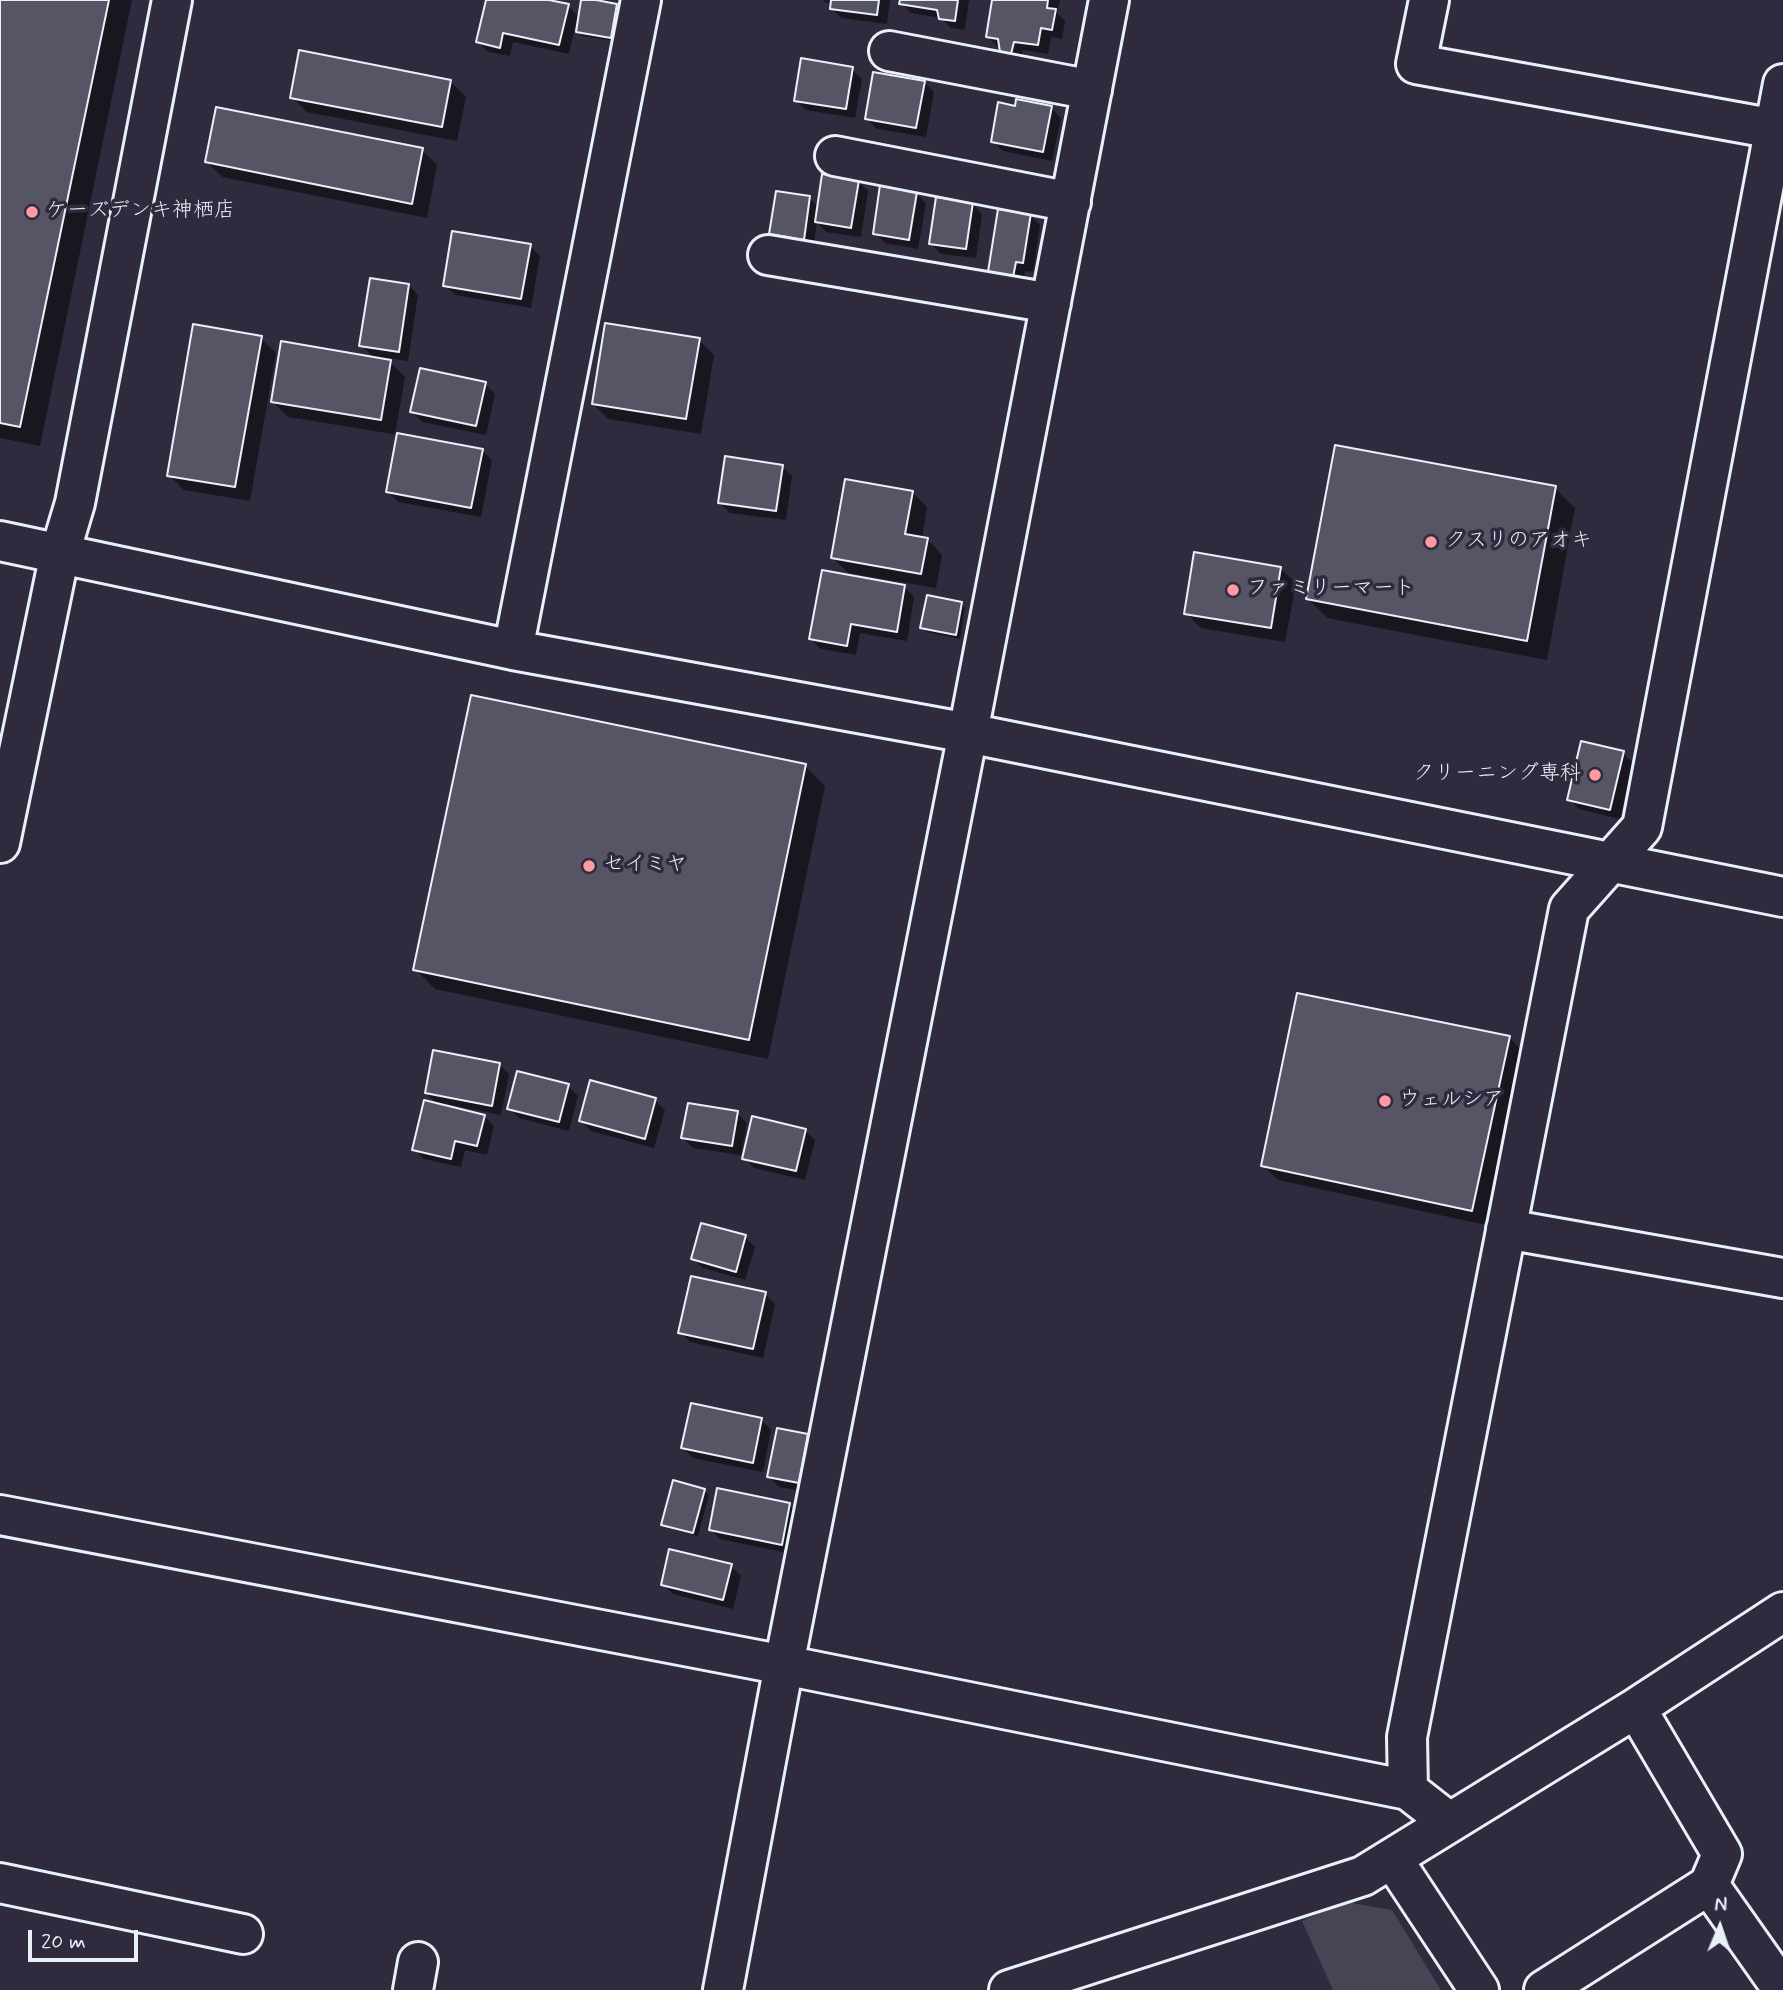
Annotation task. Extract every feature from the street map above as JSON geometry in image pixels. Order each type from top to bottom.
[{"type":"street","points":[[0,843],[60,553],[75,503],[172,0]]},
{"type":"street","points":[[513,650],[640,0]]},
{"type":"street","points":[[723,1990],[1109,0]]},
{"type":"street","points":[[1429,0],[1416,64],[1774,129]]},
{"type":"street","points":[[889,51],[1092,90]]},
{"type":"street","points":[[1408,1790],[1407,1737],[1569,909],[1642,827],[1783,84]]},
{"type":"street","points":[[835,156],[1071,202]]},
{"type":"street","points":[[768,255],[1051,303]]},
{"type":"street","points":[[0,541],[513,650],[968,733],[1783,897]]},
{"type":"street","points":[[1506,1228],[1783,1278]]},
{"type":"street","points":[[0,1515],[784,1665],[1408,1790],[1449,1822]]},
{"type":"street","points":[[1009,1990],[1363,1876],[1636,1708],[1783,1612]]},
{"type":"street","points":[[1544,1990],[1709,1885],[1722,1854],[1636,1708]]},
{"type":"street","points":[[1392,1858],[1479,1990]]},
{"type":"street","points":[[0,1883],[243,1934]]},
{"type":"street","points":[[1709,1885],[1783,1990]]},
{"type":"shaded area","points":[[1346,1902],[1392,1910],[1441,1990],[1333,1990],[1302,1921]]},
{"type":"building","name":"ケーズデンキ神栖店","points":[[0,0],[109,0],[20,427],[0,423]]},
{"type":"building","points":[[486,0],[549,0],[569,4],[559,45],[503,33],[500,48],[476,42]]},
{"type":"building","points":[[581,0],[617,4],[611,38],[576,32]]},
{"type":"building","points":[[831,0],[879,0],[877,15],[830,9]]},
{"type":"building","points":[[900,0],[958,0],[955,21],[939,19],[937,10],[899,4]]},
{"type":"building","points":[[992,0],[1048,0],[1047,8],[1056,9],[1052,30],[1041,28],[1038,45],[1014,42],[1011,54],[1000,52],[998,39],[986,37]]},
{"type":"building","points":[[299,50],[451,80],[442,127],[290,98]]},
{"type":"building","points":[[801,58],[853,67],[846,109],[794,101]]},
{"type":"building","points":[[873,72],[925,81],[916,128],[865,119]]},
{"type":"building","points":[[1016,99],[1052,106],[1043,152],[991,142],[998,102],[1015,106]]},
{"type":"building","points":[[216,107],[423,148],[412,204],[205,162]]},
{"type":"building","points":[[822,174],[859,180],[851,228],[815,222]]},
{"type":"building","points":[[880,185],[917,192],[909,240],[873,234]]},
{"type":"building","points":[[776,191],[810,196],[804,240],[769,234]]},
{"type":"building","points":[[936,197],[973,202],[966,249],[929,244]]},
{"type":"building","points":[[998,209],[1031,213],[1023,263],[1016,262],[1012,282],[987,278]]},
{"type":"building","points":[[452,231],[531,244],[521,299],[443,286]]},
{"type":"building","points":[[370,278],[409,284],[399,352],[359,346]]},
{"type":"building","points":[[605,323],[700,338],[686,419],[592,404]]},
{"type":"building","points":[[193,324],[262,336],[235,487],[167,476]]},
{"type":"building","points":[[281,341],[391,360],[381,420],[271,402]]},
{"type":"building","points":[[420,368],[486,382],[476,426],[410,412]]},
{"type":"building","points":[[397,433],[483,449],[471,508],[386,492]]},
{"type":"building","name":"クスリのアオキ","points":[[1335,445],[1556,486],[1527,641],[1306,599]]},
{"type":"building","points":[[725,456],[783,465],[776,511],[718,503]]},
{"type":"building","points":[[845,479],[913,491],[905,534],[928,538],[921,574],[831,558]]},
{"type":"building","name":"ファミリーマート","points":[[1194,552],[1281,567],[1271,628],[1184,614]]},
{"type":"building","points":[[822,570],[905,585],[897,632],[851,624],[847,646],[809,639]]},
{"type":"building","points":[[927,595],[962,602],[956,635],[920,628]]},
{"type":"building","points":[[471,695],[806,764],[749,1040],[413,970]]},
{"type":"building","name":"クリーニング専科","points":[[1581,741],[1624,751],[1610,810],[1567,800]]},
{"type":"building","name":"ウェルシア","points":[[1297,993],[1510,1036],[1472,1211],[1261,1166]]},
{"type":"building","points":[[433,1050],[500,1063],[492,1106],[425,1093]]},
{"type":"building","points":[[517,1071],[569,1084],[559,1122],[507,1109]]},
{"type":"building","points":[[590,1080],[656,1098],[645,1139],[579,1121]]},
{"type":"building","points":[[424,1100],[485,1115],[477,1146],[455,1141],[451,1159],[412,1150]]},
{"type":"building","points":[[688,1103],[738,1111],[732,1146],[681,1138]]},
{"type":"building","points":[[752,1116],[806,1129],[796,1171],[742,1159]]},
{"type":"building","points":[[701,1223],[746,1235],[736,1272],[691,1259]]},
{"type":"building","points":[[691,1276],[766,1292],[753,1349],[678,1333]]},
{"type":"building","points":[[691,1403],[762,1418],[753,1463],[681,1448]]},
{"type":"building","points":[[777,1428],[808,1434],[799,1483],[767,1477]]},
{"type":"building","points":[[673,1480],[705,1489],[693,1533],[661,1525]]},
{"type":"building","points":[[717,1488],[790,1503],[782,1545],[709,1530]]},
{"type":"building","points":[[669,1549],[732,1564],[723,1600],[661,1585]]},
{"type":"place","name":"ケーズデンキ神栖店","points":[[32,212]]},
{"type":"place","name":"クスリのアオキ","points":[[1431,542]]},
{"type":"place","name":"ファミリーマート","points":[[1233,590]]},
{"type":"place","name":"クリーニング専科","points":[[1595,775]]},
{"type":"place","name":"セイミヤ","points":[[589,866]]},
{"type":"place","name":"ウェルシア","points":[[1385,1101]]}]
